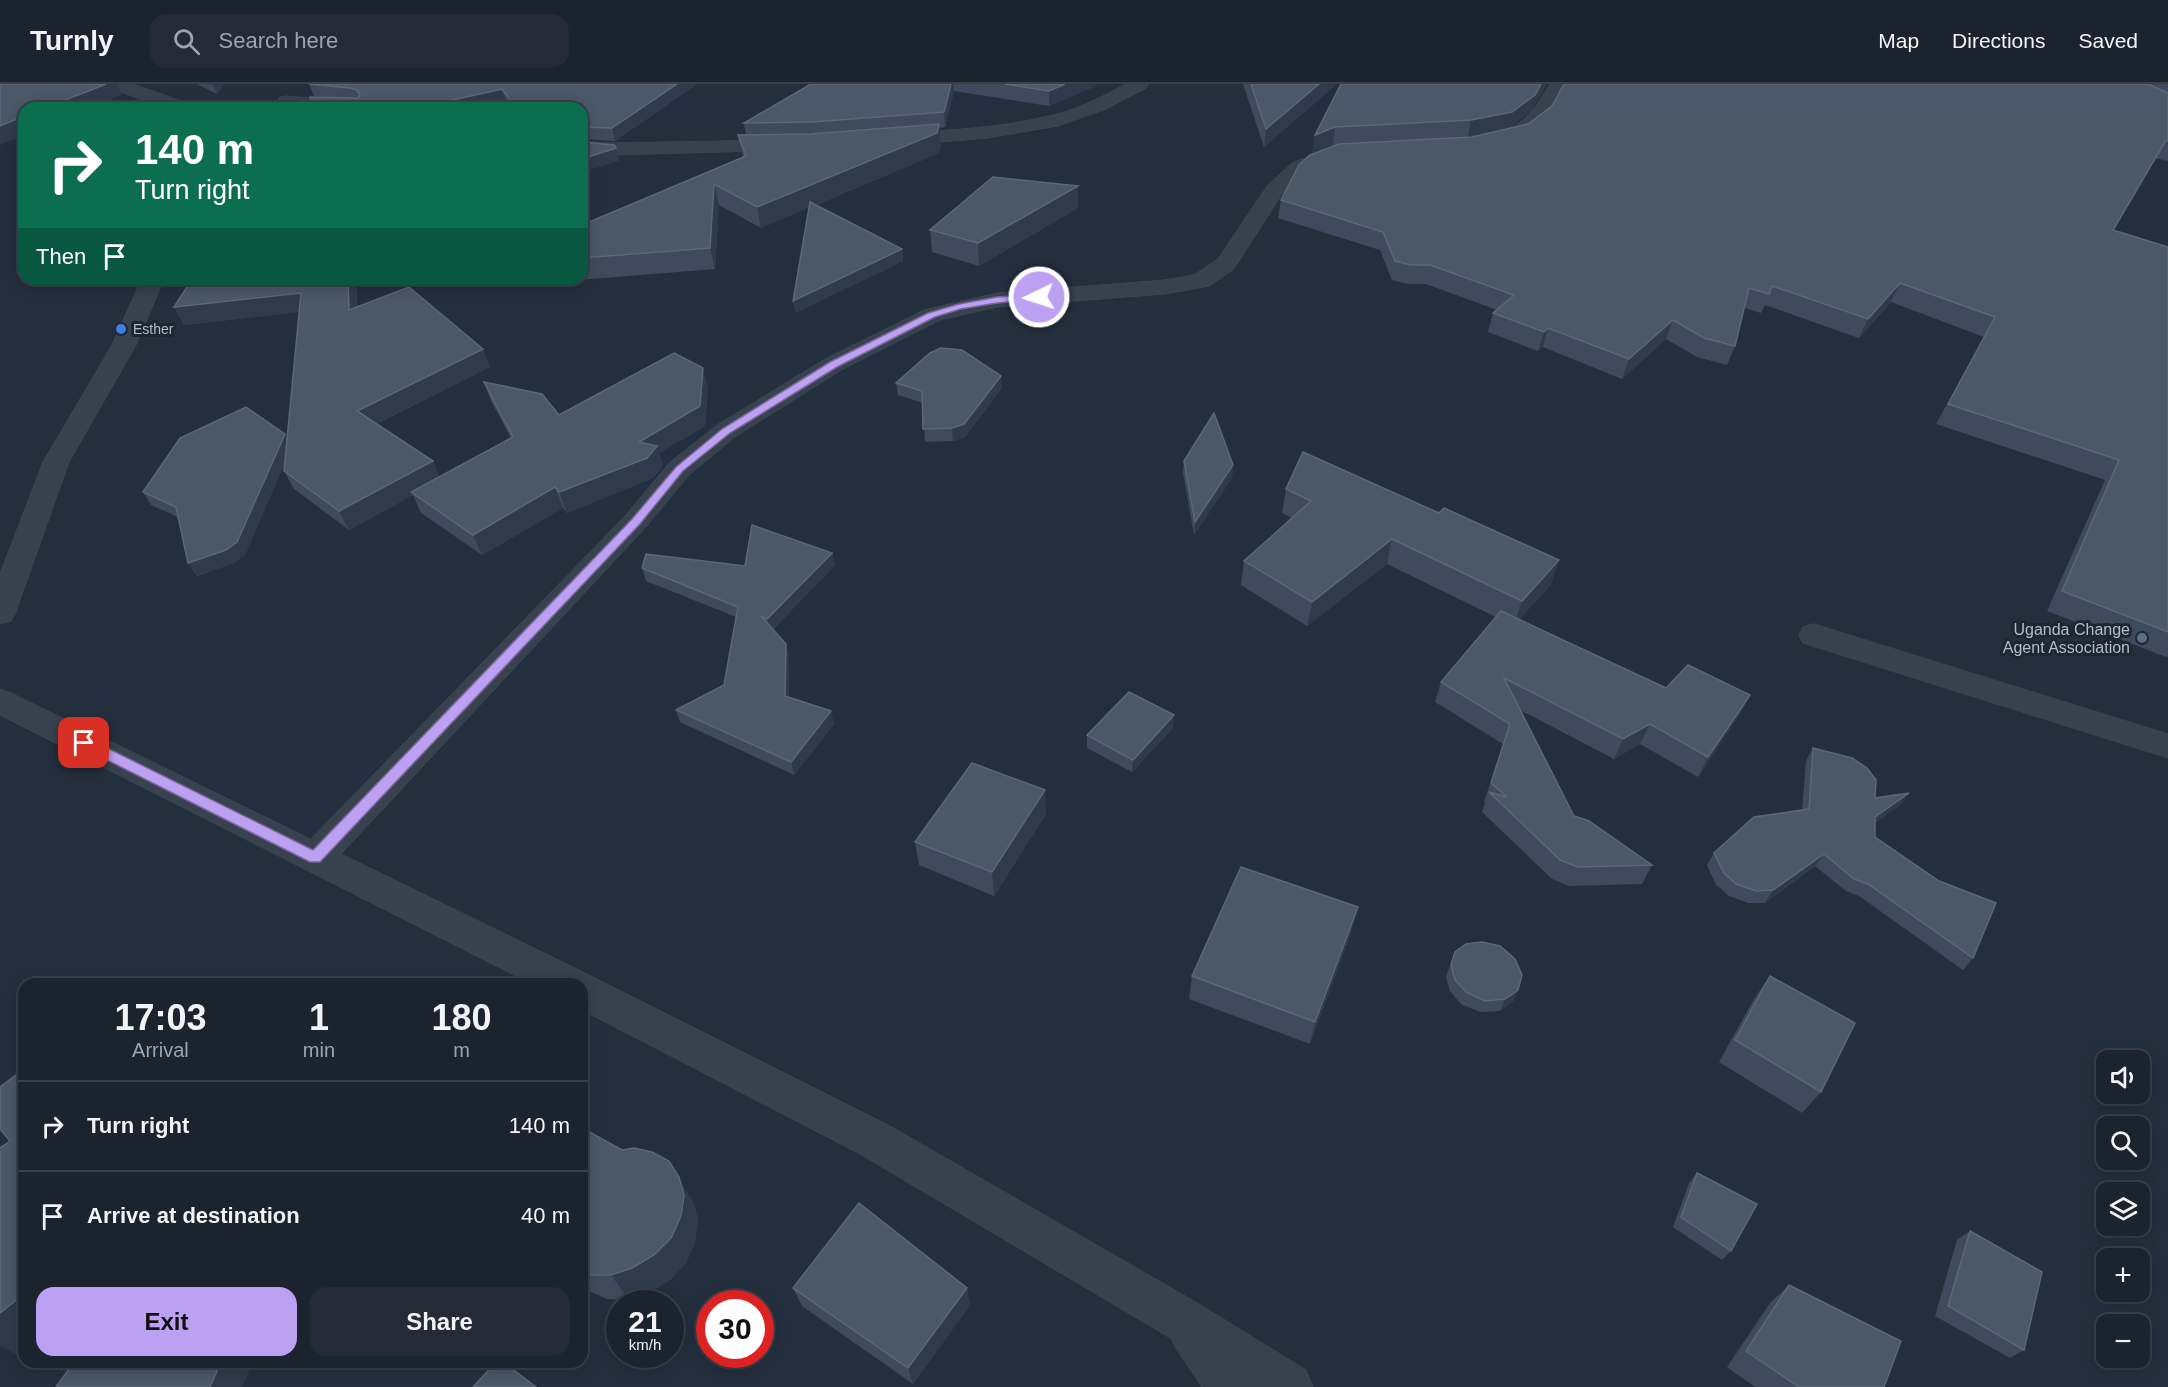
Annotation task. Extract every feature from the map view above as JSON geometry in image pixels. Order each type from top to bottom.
[{"type":"street","points":[[115,84],[166,102]]},
{"type":"street","points":[[286,102],[307,84]]},
{"type":"street","points":[[872,142],[987,132],[1058,120],[1099,105],[1140,84]]},
{"type":"street","points":[[1478,144],[1516,135],[1531,124],[1539,118],[1559,84]]},
{"type":"street","points":[[588,147],[803,146]]},
{"type":"street","points":[[315,858],[636,521],[680,469],[726,431],[834,364],[941,312],[997,300],[1165,287],[1201,281],[1226,264],[1274,190],[1299,167],[1333,153],[1365,152]]},
{"type":"street","points":[[0,614],[56,462],[124,345],[150,285]]},
{"type":"street","points":[[1814,635],[2168,746]]},
{"type":"street","points":[[0,701],[557,978]]},
{"type":"street","points":[[588,994],[875,1140],[1183,1320],[1289,1387]]},
{"type":"street","points":[[1183,1320],[1230,1387]]},
{"type":"building","points":[[0,84],[106,84],[60,102],[18,102],[18,118],[0,126]]},
{"type":"building","points":[[309,84],[677,84],[612,128],[588,127],[588,102],[512,102],[502,89],[444,102],[311,102],[310,97],[358,98],[360,95],[357,90]]},
{"type":"building","points":[[811,84],[951,84],[944,112],[812,122],[744,123]]},
{"type":"building","points":[[1005,84],[1065,84],[1049,91]]},
{"type":"building","points":[[1251,84],[1319,84],[1266,129]]},
{"type":"building","points":[[1341,84],[1541,84],[1535,95],[1512,112],[1471,120],[1335,127],[1315,135]]},
{"type":"building","points":[[1564,84],[2148,84],[2168,93],[2168,141],[2166,140],[2113,230],[2168,247],[2168,632],[2062,591],[2119,460],[1948,404],[1995,317],[1900,283],[1868,319],[1772,286],[1769,294],[1749,288],[1735,346],[1704,338],[1673,320],[1629,359],[1548,328],[1544,332],[1493,313],[1514,295],[1430,265],[1411,265],[1395,261],[1383,232],[1281,200],[1299,165],[1310,155],[1339,144],[1472,137],[1528,124],[1552,106]]},
{"type":"building","points":[[939,124],[937,133],[757,207],[714,184],[710,248],[588,258],[588,222],[746,156],[738,135],[811,134]]},
{"type":"building","points":[[588,143],[614,145],[616,148],[588,157]]},
{"type":"building","points":[[993,177],[1078,186],[978,243],[930,230]]},
{"type":"building","points":[[810,202],[902,249],[793,301]]},
{"type":"building","points":[[188,285],[348,285],[349,310],[409,287],[483,349],[357,411],[433,461],[339,511],[284,471],[301,293],[174,307]]},
{"type":"building","points":[[941,348],[962,350],[1001,376],[964,424],[952,428],[923,429],[922,391],[896,383],[930,353]]},
{"type":"building","points":[[674,353],[703,368],[700,406],[639,442],[657,446],[647,458],[559,492],[555,487],[473,535],[411,492],[513,437],[484,382],[542,394],[559,415]]},
{"type":"building","points":[[246,407],[285,434],[237,542],[226,550],[188,563],[176,507],[143,492],[180,438]]},
{"type":"building","points":[[1214,413],[1233,465],[1195,522],[1184,461]]},
{"type":"building","points":[[1303,452],[1439,513],[1444,508],[1559,560],[1522,601],[1392,539],[1312,602],[1244,561],[1311,501],[1286,489]]},
{"type":"building","points":[[752,525],[832,553],[767,619],[761,616],[786,644],[785,696],[831,711],[791,762],[676,710],[724,685],[738,607],[642,568],[646,554],[745,566]]},
{"type":"building","points":[[1501,611],[1666,688],[1688,665],[1750,695],[1708,757],[1650,724],[1623,739],[1504,678],[1574,816],[1589,821],[1652,865],[1578,867],[1560,860],[1489,792],[1507,797],[1491,783],[1510,724],[1441,682]]},
{"type":"building","points":[[1129,692],[1174,715],[1133,760],[1087,735]]},
{"type":"building","points":[[1813,748],[1852,758],[1867,768],[1876,780],[1875,798],[1909,793],[1875,817],[1875,837],[1939,881],[1996,903],[1973,958],[1868,884],[1854,879],[1824,854],[1773,890],[1756,891],[1736,884],[1724,873],[1714,853],[1754,817],[1809,809]]},
{"type":"building","points":[[972,763],[1045,790],[992,872],[915,842]]},
{"type":"building","points":[[1241,867],[1358,907],[1315,1022],[1192,976]]},
{"type":"building","points":[[1482,942],[1500,946],[1515,959],[1522,975],[1518,990],[1505,999],[1485,1001],[1466,992],[1455,980],[1451,965],[1455,952],[1466,944]]},
{"type":"building","points":[[1770,976],[1855,1023],[1821,1092],[1735,1040]]},
{"type":"building","points":[[18,1074],[18,1299],[0,1313],[0,1148],[10,1141],[0,1129],[0,1087]]},
{"type":"building","points":[[588,1131],[622,1150],[634,1148],[652,1152],[669,1161],[679,1177],[684,1195],[681,1216],[671,1238],[654,1255],[632,1268],[611,1275],[589,1275]]},
{"type":"building","points":[[1697,1173],[1757,1204],[1731,1251],[1681,1217]]},
{"type":"building","points":[[859,1203],[967,1288],[908,1368],[793,1288]]},
{"type":"building","points":[[1970,1231],[2042,1272],[2024,1350],[1948,1306]]},
{"type":"building","points":[[1789,1285],[1901,1341],[1884,1387],[1799,1387],[1746,1351]]},
{"type":"building","points":[[70,1368],[218,1368],[210,1387],[56,1387]]},
{"type":"building","points":[[490,1368],[511,1368],[536,1387],[473,1387]]},
{"type":"place","name":"Esther","points":[[121,329]]},
{"type":"place","name":"Uganda Change Agent Association","points":[[2142,638]]},
{"type":"route","points":[[84,743],[315,858],[636,521],[680,469],[726,431],[834,364],[932,315],[997,300],[1039,297]]}]
